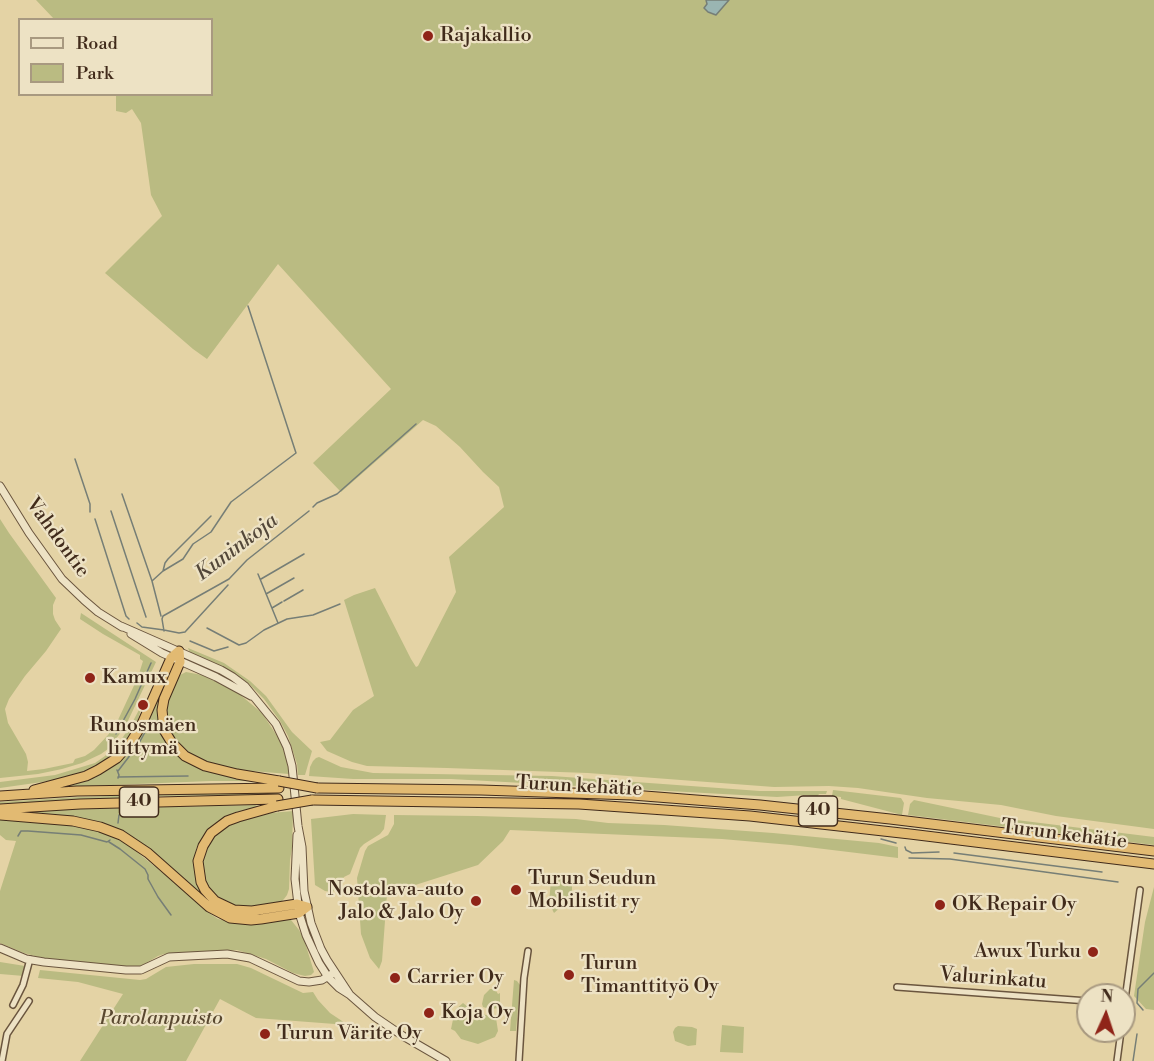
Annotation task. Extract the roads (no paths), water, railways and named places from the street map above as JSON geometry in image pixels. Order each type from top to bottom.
[{"type":"highway","points":[[177,657],[162,710],[164,730],[172,743],[185,756],[205,766],[279,784]]},
{"type":"highway","points":[[11,795],[86,776],[117,758],[141,726],[177,657]]},
{"type":"highway","name":"Turun kehätie","points":[[279,784],[319,788],[632,795],[760,805],[1154,851]]},
{"type":"highway","name":"40","points":[[0,796],[279,784]]},
{"type":"highway","name":"Turun kehätie","points":[[278,803],[317,800],[579,804],[750,816],[1154,864]]},
{"type":"highway","points":[[278,803],[238,817],[211,833],[198,861],[201,882],[215,901],[234,910],[301,908]]},
{"type":"highway","name":"40","points":[[0,809],[80,804],[278,803]]},
{"type":"highway","points":[[0,815],[79,822],[122,836],[148,853],[209,907],[230,918],[251,920],[301,908]]},
{"type":"street","name":"Vahdontie","points":[[0,486],[34,541],[62,579],[91,606],[121,626],[177,657],[233,677],[245,686],[276,724],[287,747],[292,766],[302,847],[304,891],[301,908],[306,935],[319,963],[339,988],[375,1017],[446,1061]]},
{"type":"street","points":[[1127,983],[1140,890]]},
{"type":"street","name":"Vahdontie","points":[[301,908],[321,949],[350,995]]},
{"type":"street","points":[[0,948],[44,962],[136,971],[146,969],[169,957],[235,954],[256,960],[299,981],[316,981],[335,972]]},
{"type":"street","points":[[519,1061],[528,951]]},
{"type":"street","points":[[13,1005],[23,985],[30,959]]},
{"type":"street","name":"Valurinkatu","points":[[897,987],[1076,1000]]},
{"type":"street","points":[[2,1061],[7,1034],[29,1001]]},
{"type":"street","points":[[0,1030],[7,1034]]},
{"type":"street","points":[[1117,1061],[1119,1043]]},
{"type":"water","points":[[706,0],[729,0],[716,15],[704,8],[707,4]]},
{"type":"waterway","points":[[152,581],[183,559],[193,544],[211,532],[231,502],[296,453],[248,306]]},
{"type":"waterway","name":"Kuninkoja","points":[[313,507],[337,494],[416,424]]},
{"type":"waterway","points":[[75,459],[90,504],[90,512]]},
{"type":"waterway","points":[[122,494],[152,581],[161,616]]},
{"type":"waterway","points":[[111,511],[146,617]]},
{"type":"waterway","name":"Kuninkoja","points":[[164,631],[163,616],[229,579],[247,560],[309,511]]},
{"type":"waterway","points":[[163,571],[168,559],[211,516]]},
{"type":"waterway","points":[[95,519],[126,616],[129,619]]},
{"type":"waterway","points":[[261,579],[304,554]]},
{"type":"waterway","points":[[258,574],[278,623]]},
{"type":"waterway","points":[[266,594],[294,578]]},
{"type":"waterway","points":[[179,633],[185,632],[228,585]]},
{"type":"waterway","points":[[284,601],[303,590]]},
{"type":"waterway","points":[[272,608],[282,602]]},
{"type":"waterway","points":[[207,628],[239,645],[287,619],[313,615],[340,604]]},
{"type":"waterway","points":[[137,623],[142,627],[179,633]]},
{"type":"waterway","points":[[190,641],[214,651],[228,647]]},
{"type":"waterway","name":"Kuninkoja","points":[[116,734],[151,663]]},
{"type":"waterway","points":[[118,771],[138,745],[150,723]]},
{"type":"waterway","name":"Kuninkoja","points":[[117,770],[118,778]]},
{"type":"waterway","points":[[118,777],[188,776]]},
{"type":"waterway","name":"Kuninkoja","points":[[118,823],[119,815]]},
{"type":"waterway","name":"Kuninkoja","points":[[18,836],[21,831],[28,831],[81,835],[107,842],[110,840]]},
{"type":"waterway","points":[[881,839],[896,843]]},
{"type":"waterway","points":[[109,842],[145,869],[158,897],[171,915]]},
{"type":"waterway","points":[[905,847],[912,853],[939,852]]},
{"type":"waterway","points":[[954,853],[1102,872]]},
{"type":"waterway","points":[[909,858],[950,859],[1118,882]]},
{"type":"waterway","points":[[1143,1010],[1137,1003],[1138,989],[1154,973]]},
{"type":"waterway","points":[[1133,1061],[1137,1034]]},
{"type":"place","name":"Rajakallio","points":[[428,36]]},
{"type":"place","name":"Kamux","points":[[90,678]]},
{"type":"place","name":"Runosmäen liittymä","points":[[143,705]]},
{"type":"place","name":"Turun Seudun Mobilistit ry","points":[[516,890]]},
{"type":"place","name":"Nostolava-auto Jalo & Jalo Oy","points":[[476,901]]},
{"type":"place","name":"OK Repair Oy","points":[[940,905]]},
{"type":"place","name":"Awux Turku","points":[[1093,952]]},
{"type":"place","name":"Turun Timanttityö Oy","points":[[569,975]]},
{"type":"place","name":"Carrier Oy","points":[[395,978]]},
{"type":"place","name":"Koja Oy","points":[[429,1013]]},
{"type":"place","name":"Turun Värite Oy","points":[[265,1034]]},
{"type":"park label","name":"Parolanpuisto","points":[[161,1019]]}]
